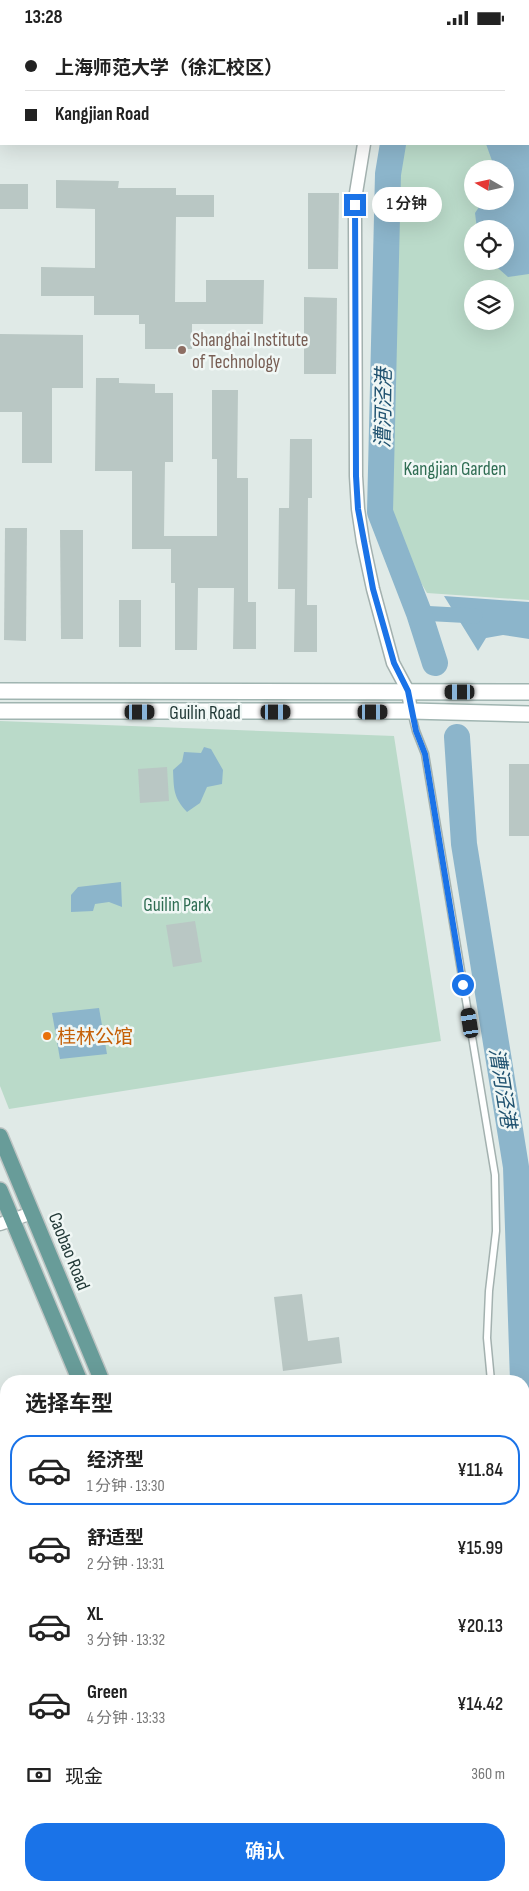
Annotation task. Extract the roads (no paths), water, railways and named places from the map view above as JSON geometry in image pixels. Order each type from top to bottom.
[{"type":"main road","name":"Guilin Road","points":[[0,691],[529,692]]},
{"type":"main road","name":"Guilin Road","points":[[0,711],[412,711],[529,714]]},
{"type":"main road","name":"Caobao Road","points":[[0,1136],[100,1375]]},
{"type":"main road","points":[[0,1190],[6,1222],[77,1375]]},
{"type":"street","points":[[364,145],[356,193],[355,218],[356,476],[358,509],[373,589],[394,663],[408,691],[412,711]]},
{"type":"street","points":[[6,1222],[32,1213]]},
{"type":"lane","points":[[412,711],[416,731],[425,754],[495,1175],[496,1231],[489,1291],[487,1338],[490,1375]]},
{"type":"water","points":[[486,145],[529,145],[529,274],[508,277],[500,270],[514,270],[514,220],[476,220],[475,213],[477,210],[514,210],[514,160],[492,160]]},
{"type":"water","points":[[444,596],[529,602],[529,639],[503,635],[486,638],[478,651]]},
{"type":"water","points":[[204,747],[211,749],[223,770],[222,784],[207,787],[200,803],[187,812],[175,793],[173,770],[182,762],[184,752],[201,753]]},
{"type":"water","points":[[121,882],[122,907],[109,902],[95,904],[93,911],[71,912],[71,895],[78,887]]},
{"type":"water","points":[[99,1008],[107,1054],[60,1059],[52,1013]]},
{"type":"waterway","name":"漕河泾港","points":[[393,145],[388,174],[380,512],[419,613],[435,663]]},
{"type":"waterway","points":[[419,613],[475,616]]},
{"type":"waterway","name":"漕河泾港","points":[[457,737],[464,844],[516,1167],[523,1375]]},
{"type":"place","name":"Shanghai Institute of Technology","points":[[182,350]]},
{"type":"place","name":"桂林公馆","points":[[47,1036]]},
{"type":"park label","name":"Kangjian Garden","points":[[455,468]]},
{"type":"park label","name":"Guilin Park","points":[[177,904]]}]
